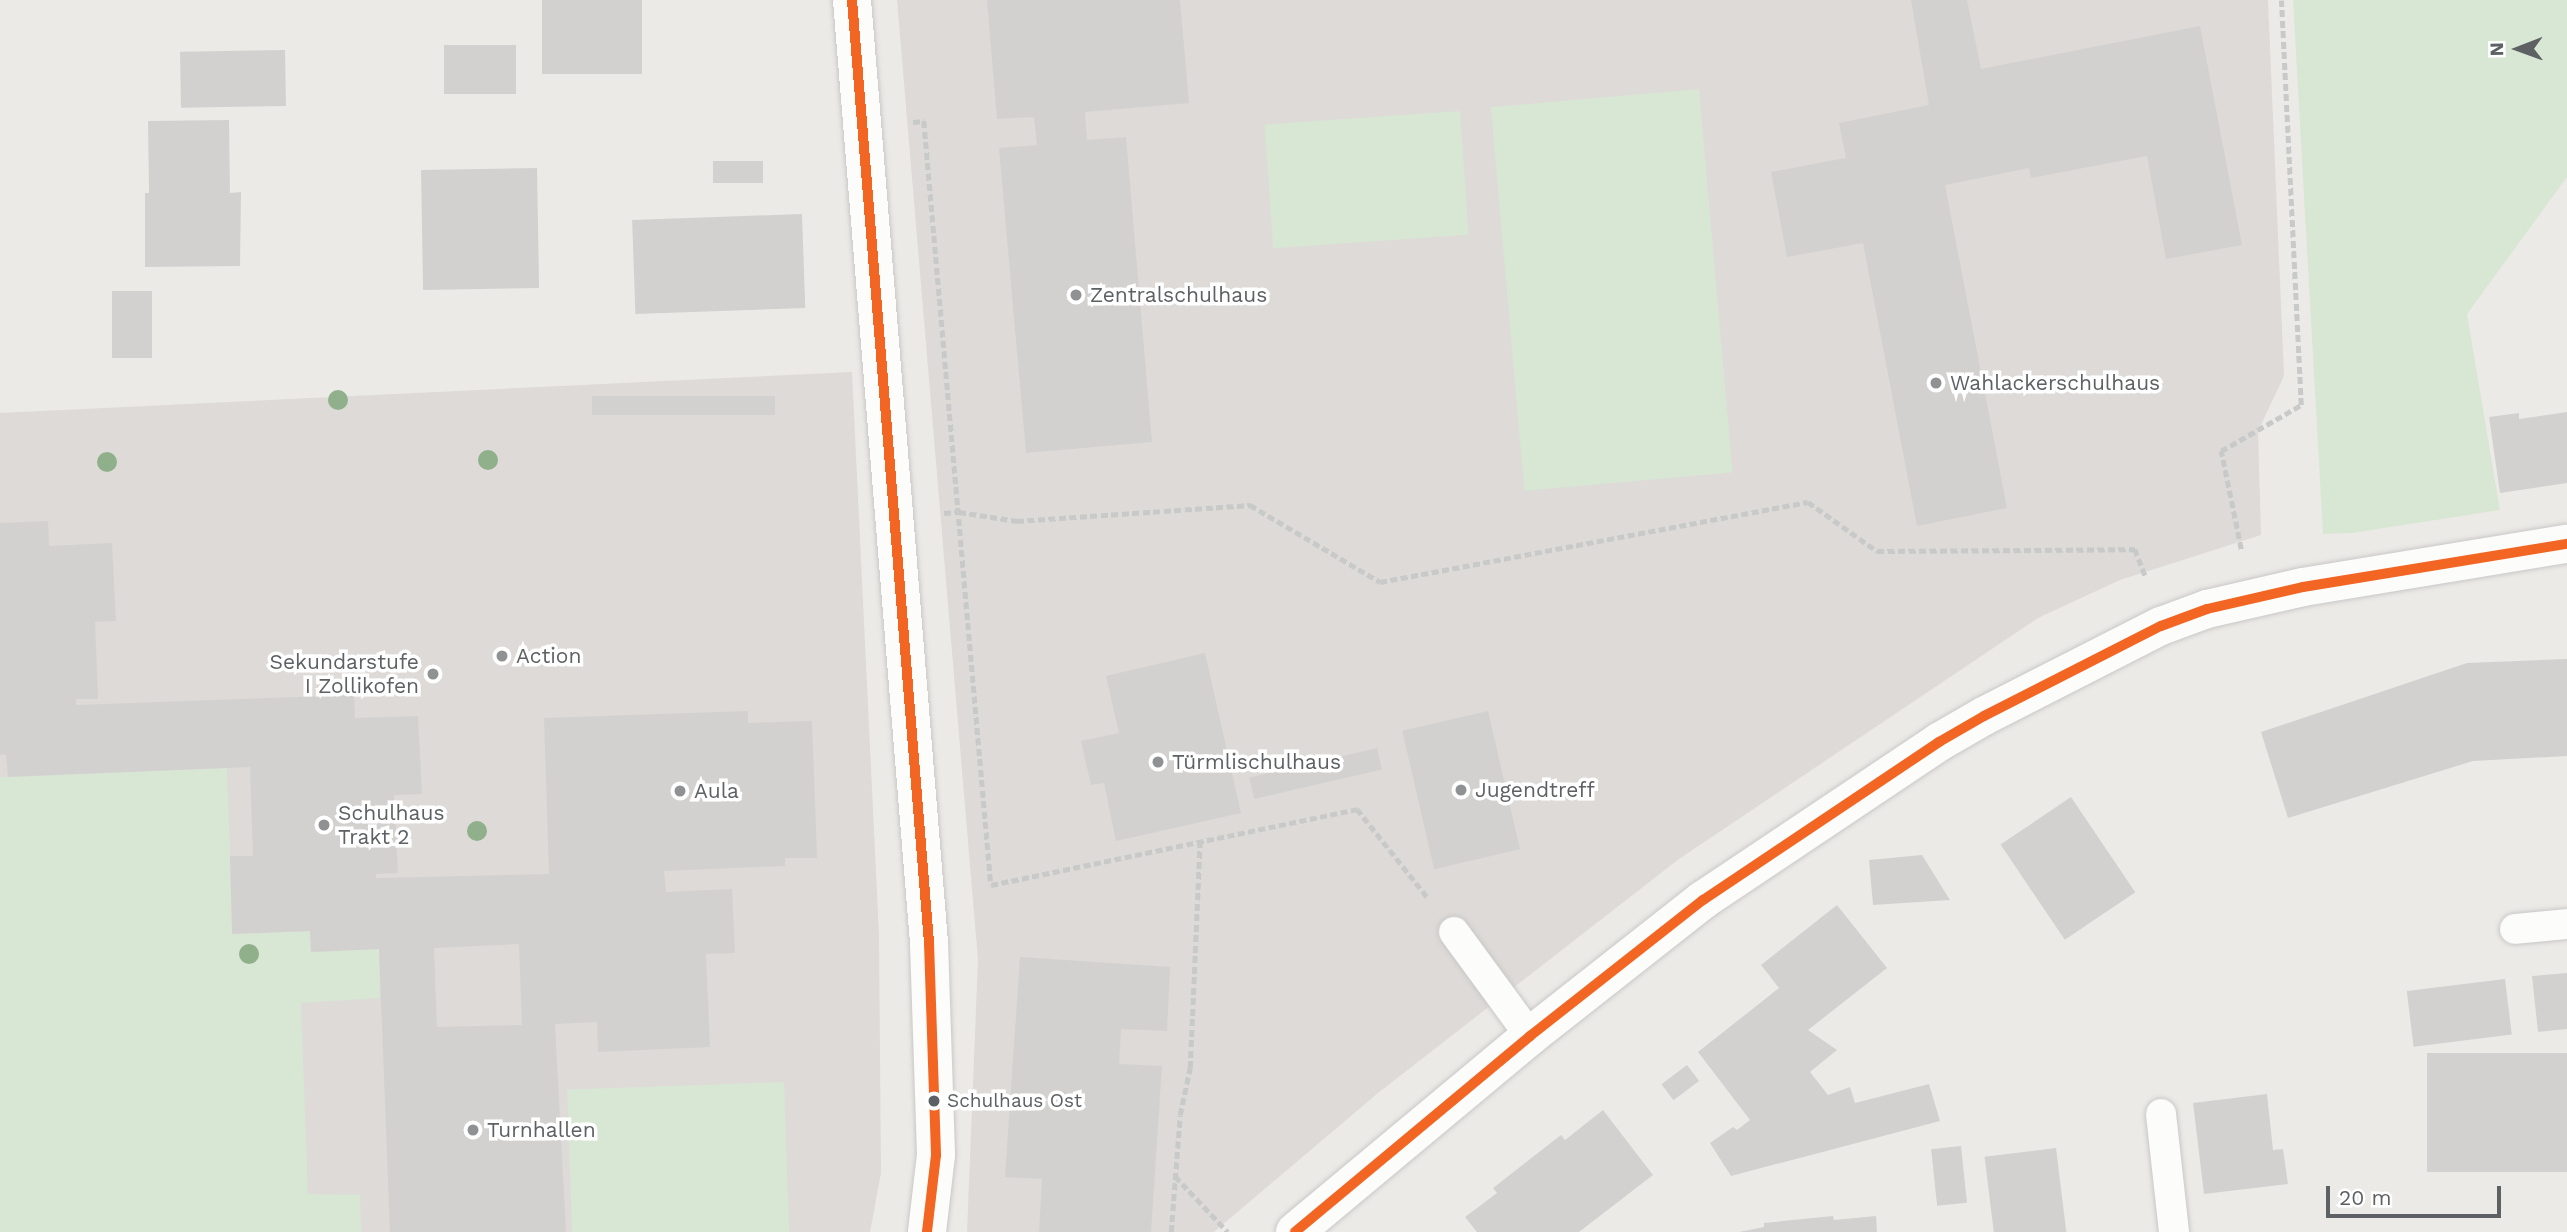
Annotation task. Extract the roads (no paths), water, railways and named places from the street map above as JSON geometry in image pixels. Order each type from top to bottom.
[{"type":"street","points":[[852,0],[929,943],[936,1155],[928,1232]]},
{"type":"street","points":[[1295,1232],[1530,1036],[1703,900],[1939,743],[2161,626],[2250,597],[2567,544]]},
{"type":"lane","points":[[2515,929],[2567,924]]},
{"type":"lane","points":[[1454,932],[1530,1036]]},
{"type":"lane","points":[[2161,1114],[2174,1232]]},
{"type":"place","name":"Zentralschulhaus","points":[[1076,295]]},
{"type":"place","name":"Wahlackerschulhaus","points":[[1936,383]]},
{"type":"place","name":"Action","points":[[502,656]]},
{"type":"place","name":"Sekundarstufe I Zollikofen","points":[[433,674]]},
{"type":"place","name":"Türmlischulhaus","points":[[1158,762]]},
{"type":"place","name":"Jugendtreff","points":[[1461,790]]},
{"type":"place","name":"Aula","points":[[680,791]]},
{"type":"place","name":"Schulhaus Trakt 2","points":[[324,825]]},
{"type":"place","name":"Schulhaus Ost","points":[[934,1101]]},
{"type":"place","name":"Turnhallen","points":[[473,1130]]}]
